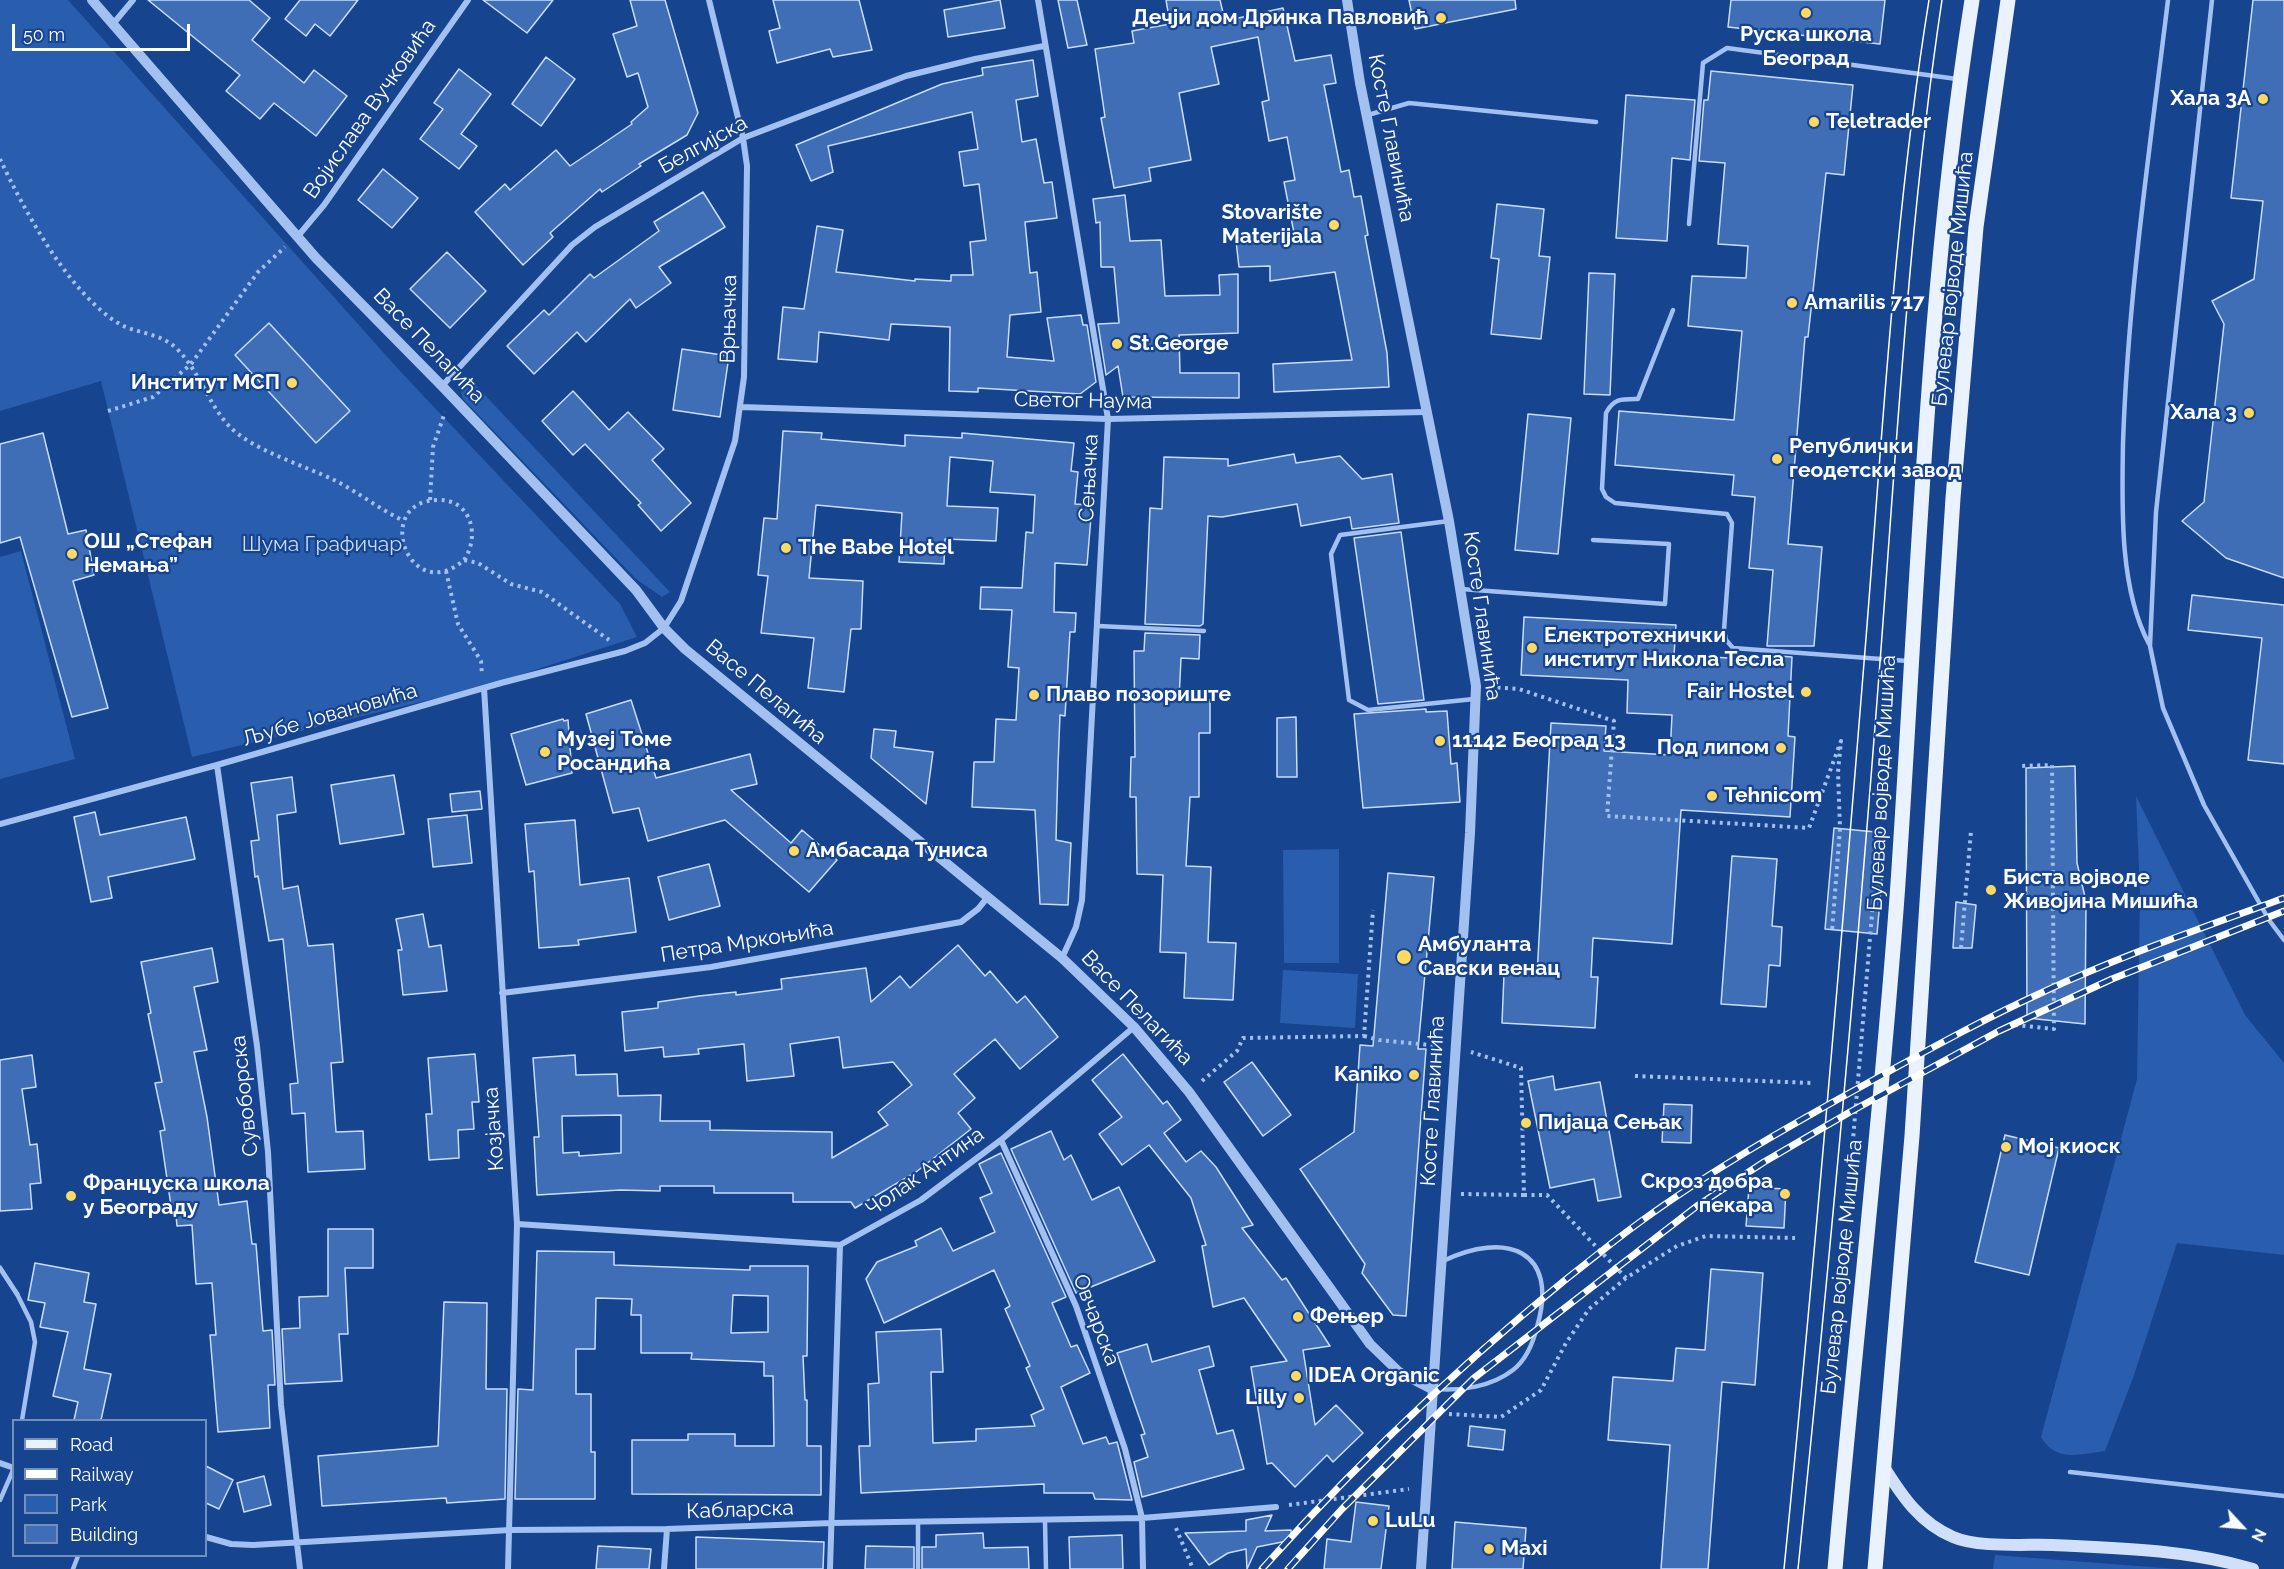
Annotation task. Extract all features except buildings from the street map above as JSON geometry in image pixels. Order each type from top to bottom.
[{"type":"main road","name":"Булевар војводе Мишића","points":[[1835,1569],[1861,1271],[1885,1051],[1939,275],[1959,79],[1972,0]]},
{"type":"main road","name":"Булевар војводе Мишића","points":[[1875,1569],[1913,1124],[1953,498],[1976,227],[2008,0]]},
{"type":"main road","points":[[1884,1467],[1912,1509],[1956,1538],[2002,1543],[2125,1548],[2204,1558],[2253,1569]]},
{"type":"street","name":"Васе Пелагића","points":[[92,0],[298,236],[636,590],[664,628],[713,674],[1062,958],[1134,1027],[1189,1092],[1370,1344],[1399,1372],[1432,1389]]},
{"type":"street","points":[[113,24],[133,0]]},
{"type":"street","name":"Војислава Вучковића","points":[[298,236],[324,205],[468,0]]},
{"type":"street","name":"Врњачка","points":[[664,628],[681,601],[720,493],[735,441],[741,407],[748,197],[743,138],[709,0]]},
{"type":"street","name":"Сењачка","points":[[1038,0],[1108,420],[1082,900],[1076,927],[1062,958]]},
{"type":"street","name":"Косте Главинића","points":[[1347,0],[1366,115],[1449,521],[1476,686],[1448,1193],[1432,1389],[1421,1569]]},
{"type":"street","name":"Белгијска","points":[[442,386],[572,246],[595,227],[743,138],[906,76],[975,59],[1044,46]]},
{"type":"street","name":"Светог Наума","points":[[741,407],[1108,420],[1425,412]]},
{"type":"street","name":"Љубе Јовановића","points":[[0,824],[217,765],[484,688],[625,651],[645,643],[664,628]]},
{"type":"street","name":"Козјачка","points":[[484,688],[517,1224],[508,1569]]},
{"type":"street","name":"Сувоборска","points":[[217,765],[257,1046],[268,1152],[281,1405],[300,1569]]},
{"type":"street","name":"Петра Мркоњића","points":[[502,993],[711,967],[961,922],[978,909],[987,898]]},
{"type":"street","name":"Чолак Антина","points":[[840,1245],[921,1200],[1001,1140],[1134,1027]]},
{"type":"street","name":"Овчарска","points":[[1001,1140],[1076,1306],[1125,1449],[1142,1518],[1143,1569]]},
{"type":"street","points":[[517,1224],[840,1245],[830,1569]]},
{"type":"street","points":[[0,1268],[17,1294]]},
{"type":"street","name":"Кабларска","points":[[207,1538],[242,1545],[510,1530],[667,1529],[832,1523],[1142,1518],[1276,1507]]},
{"type":"street","points":[[664,1569],[667,1529]]},
{"type":"lane","points":[[2150,646],[2139,625],[2130,589],[2122,484],[2127,344],[2168,0]]},
{"type":"lane","points":[[2212,0],[2158,489],[2150,646],[2163,708],[2204,805],[2269,920],[2284,940]]},
{"type":"lane","points":[[1689,224],[1703,63],[1727,48],[1959,79]]},
{"type":"lane","points":[[1366,115],[1409,103],[1596,122]]},
{"type":"lane","points":[[1673,310],[1638,399],[1619,399],[1611,404],[1606,413],[1602,489],[1606,497],[1615,503],[1727,514],[1732,523],[1724,630],[1726,640],[1733,648],[1911,661]]},
{"type":"lane","points":[[1449,521],[1340,535],[1331,554],[1349,700],[1368,710],[1476,698]]},
{"type":"lane","points":[[1461,589],[1665,604],[1669,544],[1593,540]]},
{"type":"lane","points":[[1098,626],[1204,631]]},
{"type":"lane","points":[[1432,1389],[1451,1390],[1487,1384],[1514,1369],[1534,1340],[1543,1299],[1540,1277],[1533,1263],[1525,1253],[1513,1248],[1466,1250],[1443,1261]]},
{"type":"lane","points":[[17,1294],[31,1322],[35,1342],[22,1419]]},
{"type":"lane","points":[[2070,1472],[2284,1496]]},
{"type":"lane","points":[[0,1500],[12,1473]]},
{"type":"lane","points":[[1045,1521],[1046,1569]]},
{"type":"lane","points":[[918,1523],[918,1569]]},
{"type":"path","points":[[0,159],[22,205],[54,254],[87,296],[119,324],[154,334],[174,346],[191,364],[205,394],[230,427],[267,451],[336,481],[375,507],[404,521]]},
{"type":"path","points":[[108,411],[153,397],[191,364],[258,272],[298,236]]},
{"type":"path","points":[[430,500],[433,447],[446,411],[457,402]]},
{"type":"path","points":[[430,500],[453,502],[470,518],[474,542],[465,560],[446,571],[425,570],[406,555],[402,544],[404,521],[420,504],[430,500]]},
{"type":"path","points":[[465,560],[478,563],[511,584],[542,592],[625,651]]},
{"type":"path","points":[[446,571],[458,624],[481,661],[484,688]]},
{"type":"path","points":[[1476,686],[1519,689],[1614,721],[1607,816],[1809,828],[1841,741],[1838,771],[1840,829],[1832,931]]},
{"type":"path","points":[[2015,1025],[2054,1029],[2052,765],[2019,766]]},
{"type":"path","points":[[1847,1211],[1879,831]]},
{"type":"path","points":[[1961,948],[1971,831]]},
{"type":"path","points":[[1364,1036],[1373,910]]},
{"type":"path","points":[[1189,1092],[1237,1051],[1242,1038],[1364,1036],[1379,1040],[1456,1047],[1521,1068],[1524,1195]]},
{"type":"path","points":[[1635,1076],[1812,1083]]},
{"type":"path","points":[[1448,1193],[1547,1195],[1626,1278]]},
{"type":"path","points":[[1449,1414],[1501,1417],[1541,1390],[1566,1343],[1589,1309],[1626,1278],[1677,1246],[1706,1236],[1795,1238]]},
{"type":"path","points":[[1276,1507],[1409,1489],[1409,1482]]},
{"type":"path","points":[[1171,1516],[1193,1569]]},
{"type":"green space","name":"Шума Графичар","points":[[0,0],[68,0],[400,371],[620,604],[637,637],[479,688],[192,757],[101,381],[0,411]]},
{"type":"green space","points":[[468,377],[670,592],[662,597],[636,579],[463,399],[460,388]]},
{"type":"green space","points":[[21,551],[75,759],[0,779],[0,557]]},
{"type":"green space","points":[[2136,796],[2245,1015],[2284,1063],[2284,1255],[2177,1243],[2133,1378],[2105,1451],[2069,1455],[2054,1451],[2041,1437],[2137,1079],[2140,894]]},
{"type":"green space","points":[[1339,849],[1339,963],[1284,963],[1283,850]]},
{"type":"green space","points":[[1283,970],[1358,974],[1355,1028],[1280,1023]]},
{"type":"green space","points":[[1995,1555],[2177,1569],[1993,1569]]},
{"type":"tram line","points":[[1784,1569],[1837,988],[1891,318],[1907,159],[1929,0]]},
{"type":"tram line","points":[[1798,1569],[1852,1003],[1912,247],[1942,0]]},
{"type":"railway","points":[[1262,1569],[1386,1440],[1474,1358],[1565,1280],[1677,1196],[1815,1112],[2002,1012],[2131,955],[2284,898]]},
{"type":"railway","points":[[1288,1569],[1342,1509],[1474,1378],[1697,1206],[1764,1162],[1850,1112],[1999,1031],[2112,979],[2284,911]]},
{"type":"place","name":"Руска школа Београд","points":[[1806,13]]},
{"type":"place","name":"Дечји дом Дринка Павловић","points":[[1441,18]]},
{"type":"place","name":"Хала 3А","points":[[2263,99]]},
{"type":"place","name":"Teletrader","points":[[1814,122]]},
{"type":"place","name":"Stovarište Materijala","points":[[1334,225]]},
{"type":"place","name":"Amarilis 717","points":[[1792,303]]},
{"type":"place","name":"St.George","points":[[1117,344]]},
{"type":"place","name":"Институт МСП","points":[[292,383]]},
{"type":"place","name":"Хала 3","points":[[2249,413]]},
{"type":"place","name":"Републички геодетски завод","points":[[1777,459]]},
{"type":"place","name":"The Babe Hotel","points":[[786,548]]},
{"type":"place","name":"ОШ „Стефан Немања”","points":[[72,554]]},
{"type":"place","name":"Електротехнички институт Никола Тесла","points":[[1532,648]]},
{"type":"place","name":"Fair Hostel","points":[[1806,692]]},
{"type":"place","name":"Плаво позориште","points":[[1034,695]]},
{"type":"place","name":"11142 Београд 13","points":[[1440,741]]},
{"type":"place","name":"Под липом","points":[[1781,748]]},
{"type":"place","name":"Музеј Томе Росандића","points":[[545,752]]},
{"type":"place","name":"Tehnicom","points":[[1712,796]]},
{"type":"place","name":"Амбасада Туниса","points":[[794,851]]},
{"type":"place","name":"Биста војводе Живојина Мишића","points":[[1991,890]]},
{"type":"place","name":"Амбуланта Савски венац","points":[[1404,957]]},
{"type":"place","name":"Kaniko","points":[[1414,1075]]},
{"type":"place","name":"Пијаца Сењак","points":[[1526,1123]]},
{"type":"place","name":"Мој киоск","points":[[2006,1147]]},
{"type":"place","name":"Скроз добра пекара","points":[[1785,1194]]},
{"type":"place","name":"Француска школа у Београду","points":[[71,1196]]},
{"type":"place","name":"Фењер","points":[[1298,1317]]},
{"type":"place","name":"IDEA Organic","points":[[1296,1376]]},
{"type":"place","name":"Lilly","points":[[1299,1398]]},
{"type":"place","name":"LuLu","points":[[1373,1521]]},
{"type":"place","name":"Maxi","points":[[1489,1549]]}]
